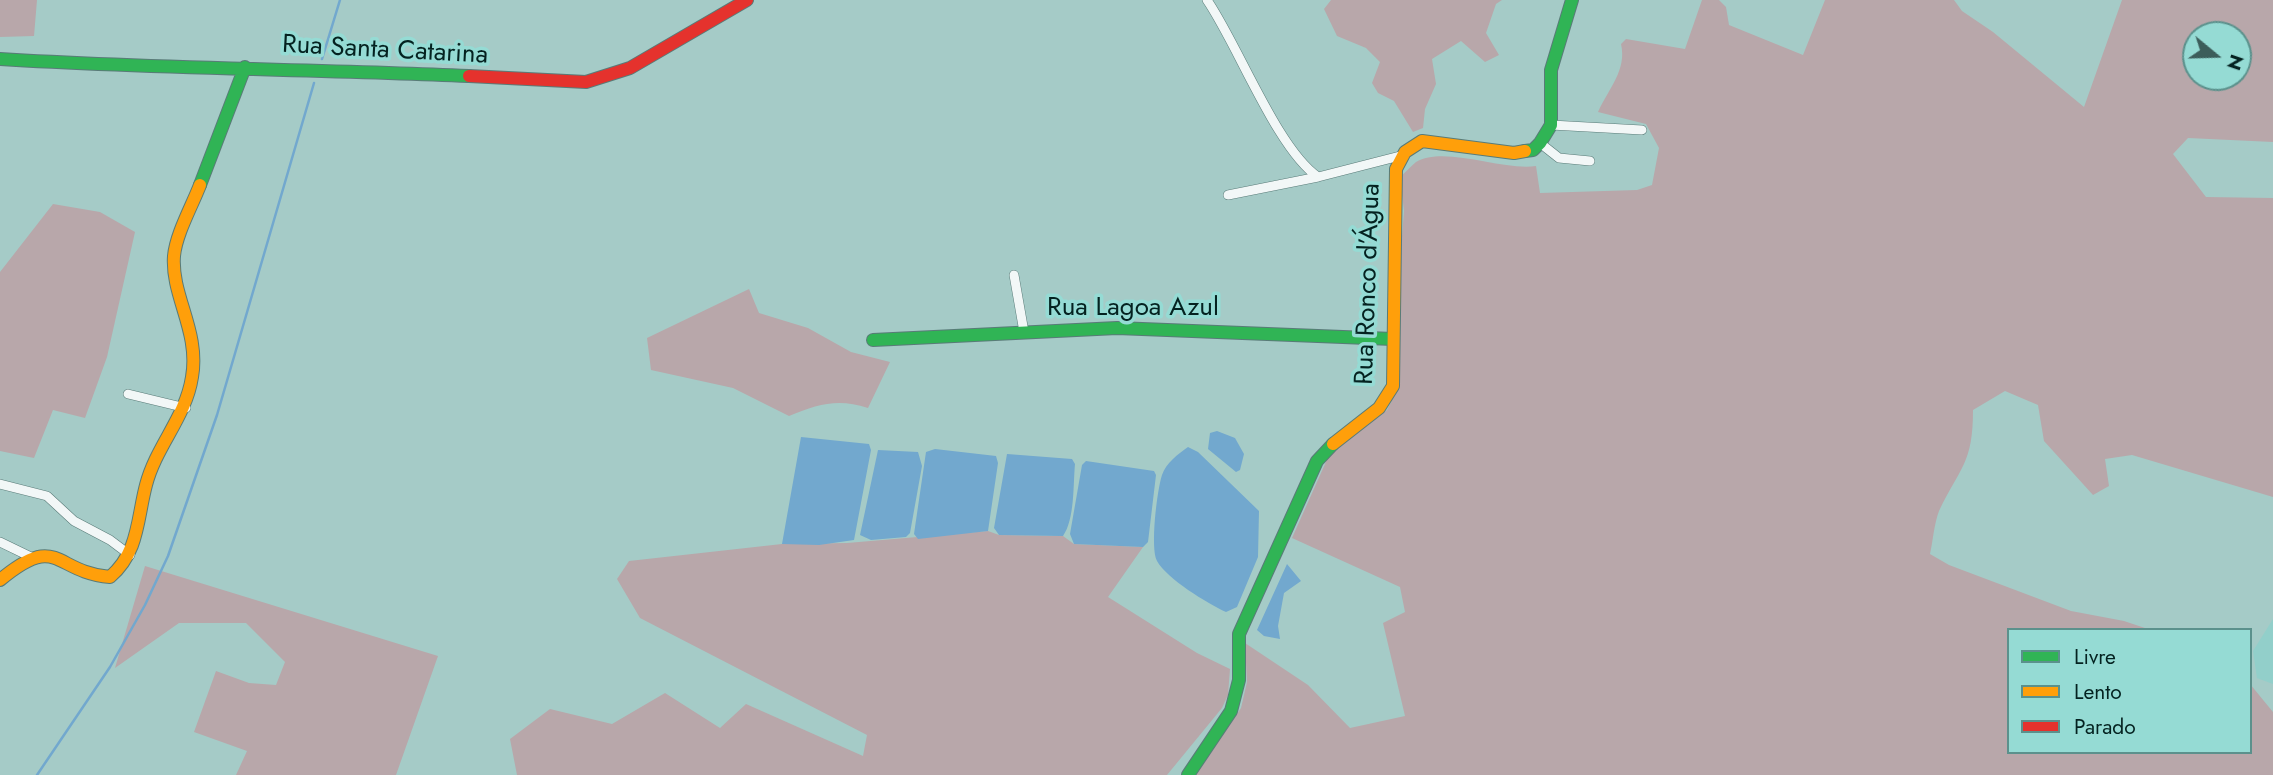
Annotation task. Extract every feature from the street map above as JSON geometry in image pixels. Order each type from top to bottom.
[{"type":"street","name":"Rua Santa Catarina","points":[[0,59],[116,66],[245,67],[586,82],[630,68],[747,0]]},
{"type":"street","points":[[1207,0],[1301,164],[1318,177]]},
{"type":"street","points":[[1572,0],[1551,70],[1551,125],[1541,143],[1559,158],[1590,161]]},
{"type":"street","points":[[0,542],[31,557],[58,561],[98,578],[110,578],[117,573],[130,555],[147,481],[186,408],[191,386],[194,340],[174,269],[174,254],[245,67]]},
{"type":"street","points":[[1551,125],[1642,130]]},
{"type":"street","name":"Rua Ronco d’Água","points":[[1188,775],[1231,711],[1239,680],[1239,634],[1317,461],[1326,449],[1382,407],[1393,386],[1396,169],[1400,156],[1410,145],[1422,141],[1514,153],[1533,150],[1541,143]]},
{"type":"street","points":[[1228,195],[1318,177],[1400,156]]},
{"type":"street","points":[[1014,275],[1024,332]]},
{"type":"street","name":"Rua Lagoa Azul","points":[[873,340],[1024,332],[1185,329],[1393,339]]},
{"type":"street","points":[[128,394],[186,408]]},
{"type":"street","points":[[0,484],[47,496],[74,521],[110,540],[130,555]]},
{"type":"street","points":[[0,580],[31,557]]},
{"type":"shaded area","points":[[0,0],[37,0],[34,36],[0,37]]},
{"type":"shaded area","points":[[1331,0],[1502,0],[1496,4],[1486,33],[1499,55],[1485,62],[1461,41],[1432,59],[1436,84],[1425,109],[1423,128],[1413,132],[1394,101],[1378,93],[1372,83],[1380,62],[1366,48],[1337,36],[1324,9]]},
{"type":"shaded area","points":[[1702,0],[1719,0],[1726,7],[1729,25],[1803,55],[1825,0],[1954,0],[1962,11],[1993,32],[2084,107],[2122,0],[2273,0],[2273,142],[2188,138],[2173,154],[2206,197],[2273,198],[2273,497],[2132,455],[2105,459],[2109,486],[2093,495],[2044,441],[2038,405],[2005,391],[1973,410],[1968,454],[1939,511],[1930,554],[1949,565],[2071,611],[2124,621],[2145,628],[2007,628],[2007,754],[2252,754],[2252,686],[2273,712],[2273,775],[1196,775],[1241,708],[1247,682],[1245,643],[1308,685],[1350,728],[1405,716],[1383,623],[1405,612],[1400,587],[1292,538],[1329,455],[1387,410],[1399,386],[1400,262],[1404,211],[1400,177],[1416,162],[1428,157],[1442,156],[1522,167],[1536,166],[1540,193],[1637,190],[1652,185],[1659,148],[1646,124],[1598,112],[1619,71],[1621,44],[1626,39],[1685,49]]},
{"type":"shaded area","points":[[53,204],[100,212],[135,232],[107,357],[85,418],[53,410],[34,458],[0,451],[0,272]]},
{"type":"shaded area","points":[[749,289],[759,313],[808,328],[851,352],[890,362],[868,408],[837,403],[809,408],[789,416],[733,388],[651,370],[647,338]]},
{"type":"shaded area","points":[[1217,431],[1235,438],[1244,454],[1240,470],[1236,472],[1208,449],[1210,433]]},
{"type":"shaded area","points":[[801,437],[869,444],[871,450],[854,540],[819,545],[782,544]]},
{"type":"shaded area","points":[[1188,447],[1198,452],[1259,511],[1258,557],[1237,607],[1226,612],[1178,583],[1162,568],[1155,554],[1155,519],[1162,475],[1169,463]]},
{"type":"shaded area","points":[[935,449],[996,456],[998,463],[988,531],[918,539],[914,534],[926,452]]},
{"type":"shaded area","points":[[878,450],[918,452],[922,466],[910,533],[906,537],[871,540],[860,535]]},
{"type":"shaded area","points":[[1007,454],[1072,459],[1075,464],[1073,502],[1070,521],[1063,536],[999,535],[994,528]]},
{"type":"shaded area","points":[[1086,461],[1154,471],[1156,475],[1148,542],[1143,547],[1074,544],[1070,534],[1082,465]]},
{"type":"shaded area","points":[[988,531],[999,535],[1063,536],[1074,544],[1143,547],[1108,597],[1197,653],[1230,669],[1228,695],[1222,708],[1167,775],[517,775],[510,739],[550,709],[612,724],[665,693],[720,728],[746,704],[863,756],[867,735],[640,618],[617,579],[629,561],[782,544],[847,543]]},
{"type":"shaded area","points":[[1287,564],[1301,581],[1284,593],[1278,626],[1280,639],[1264,636],[1257,630]]},
{"type":"shaded area","points":[[145,566],[438,656],[396,775],[236,775],[247,751],[194,732],[216,671],[249,683],[276,685],[285,662],[246,623],[179,623],[115,668]]},
{"type":"shaded area","points":[[2273,619],[2273,684],[2257,678],[2253,651]]},
{"type":"waterway","points":[[322,59],[340,0]]},
{"type":"waterway","points":[[37,775],[110,667],[145,605],[168,556],[217,415],[314,83]]},
{"type":"traffic: fast","points":[[1525,151],[1533,150],[1551,125],[1551,70],[1572,0]]},
{"type":"traffic: fast","points":[[0,59],[469,76]]},
{"type":"traffic: fast","points":[[200,185],[245,67]]},
{"type":"traffic: fast","points":[[873,340],[1117,328],[1393,339]]},
{"type":"traffic: fast","points":[[1188,775],[1231,711],[1239,680],[1239,634],[1317,461],[1333,444]]},
{"type":"traffic: slow","points":[[1333,444],[1379,408],[1393,386],[1396,169],[1405,152],[1422,141],[1514,153],[1525,151]]},
{"type":"traffic: slow","points":[[0,580],[34,558],[46,556],[91,574],[110,577],[127,557],[136,534],[151,471],[184,405],[192,377],[192,344],[174,271],[174,256],[181,229],[200,185]]},
{"type":"traffic: jam","points":[[469,76],[586,82],[630,68],[747,0]]}]
